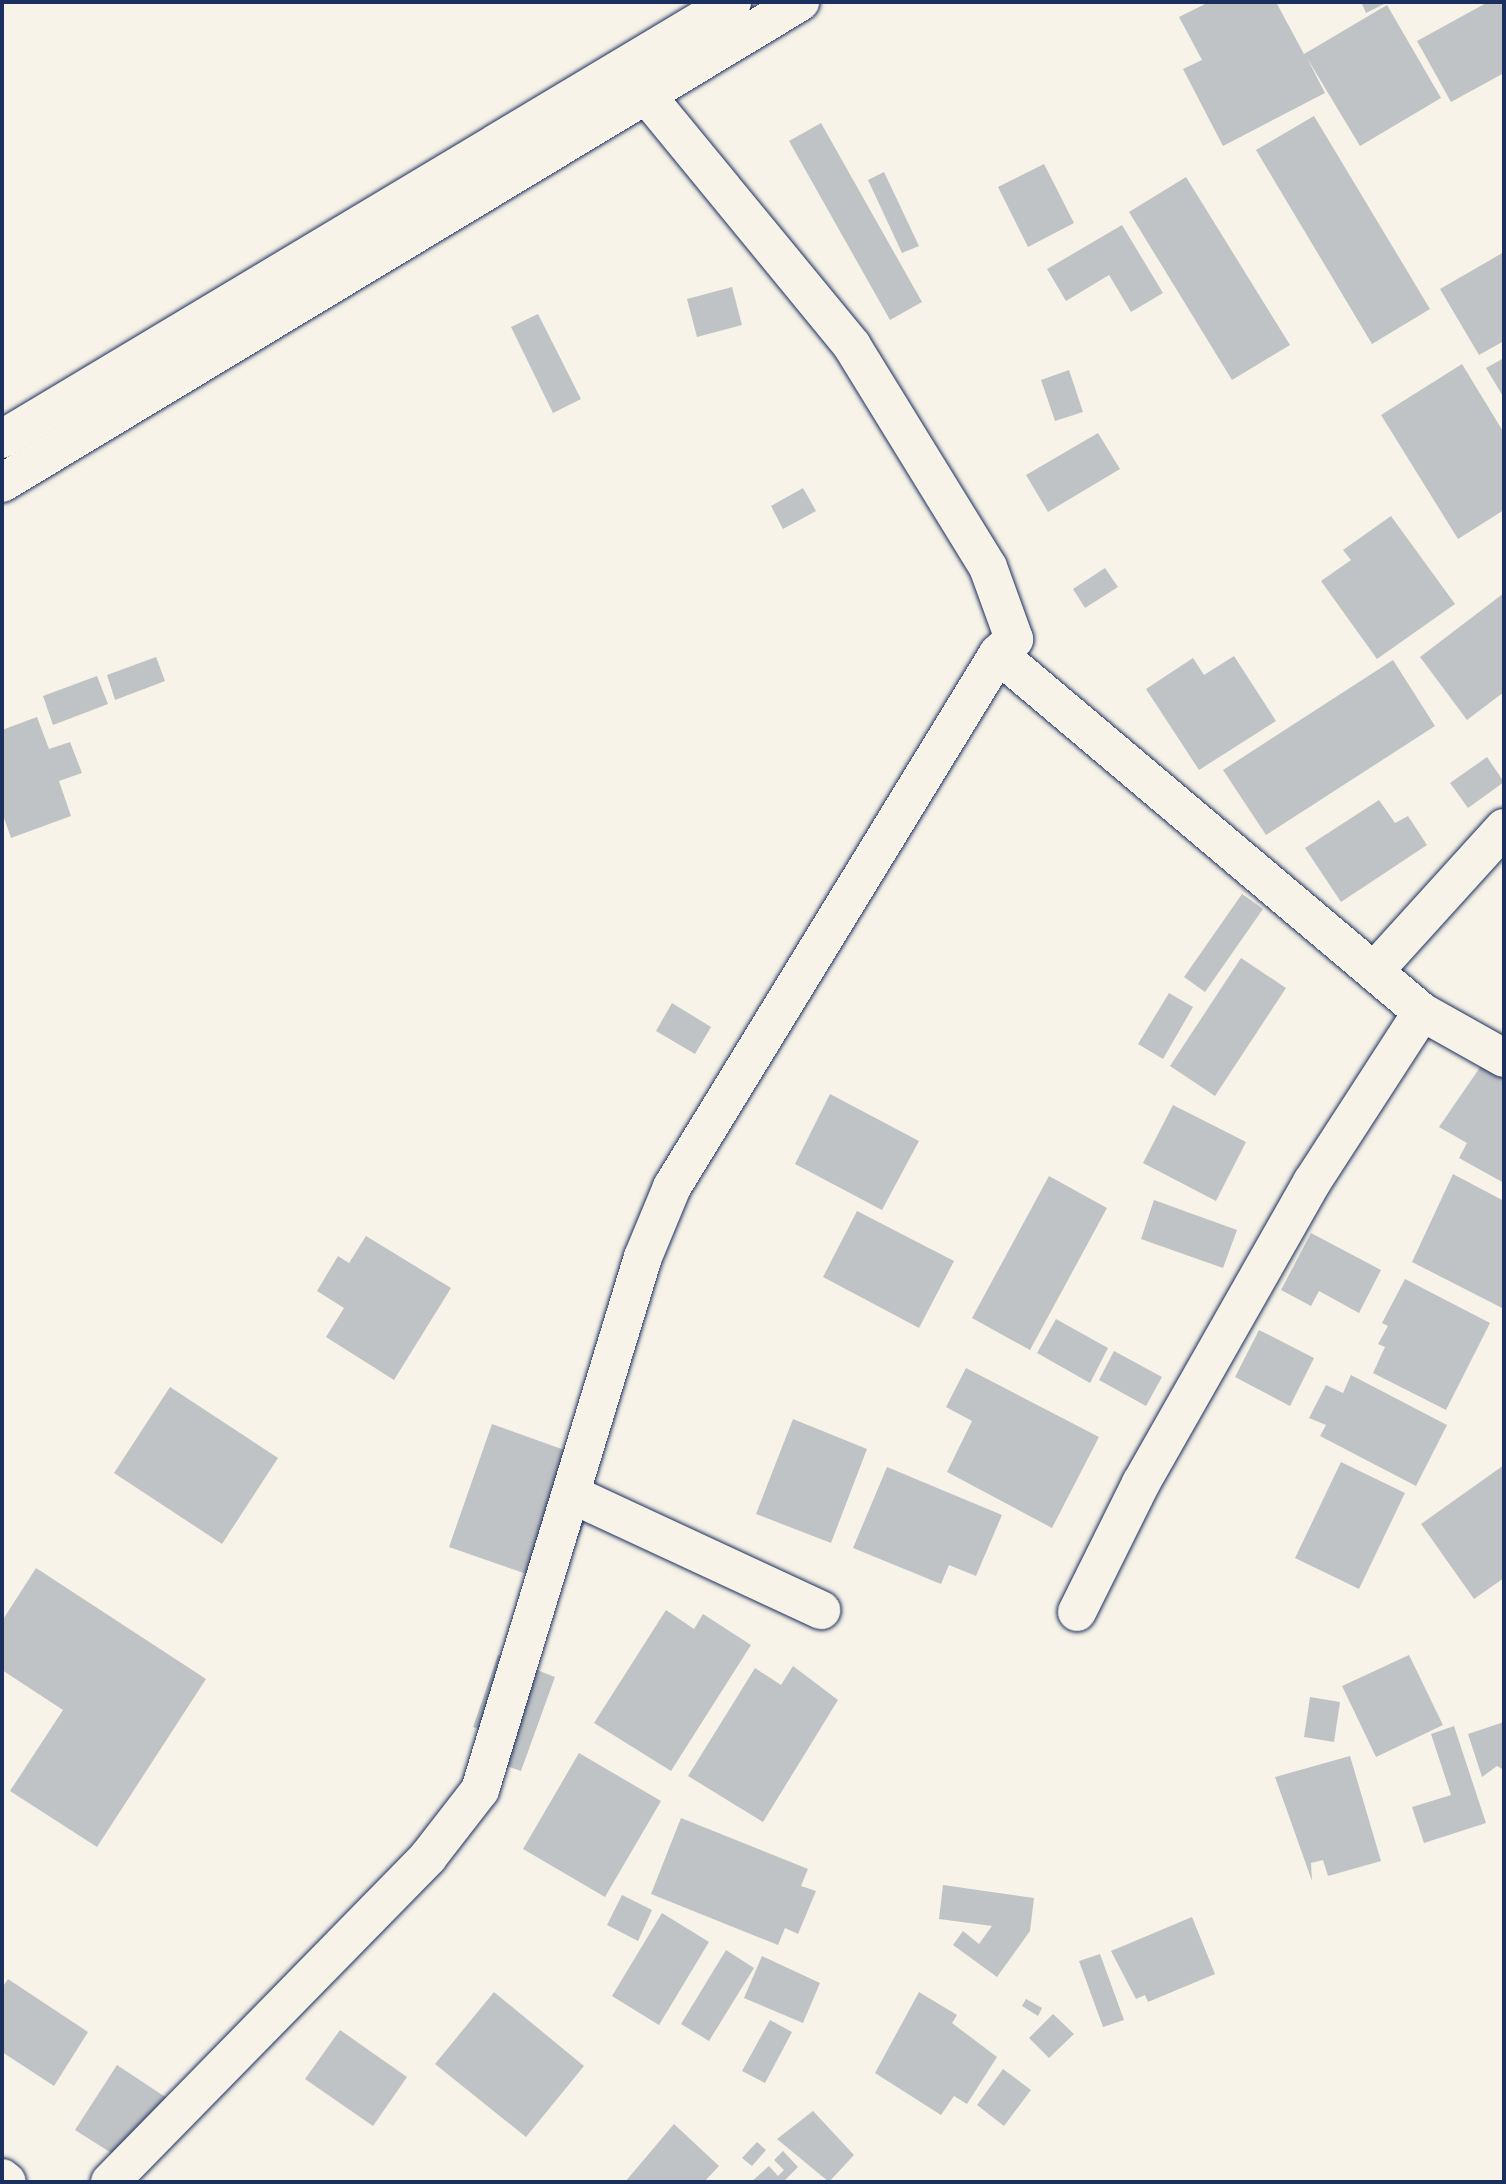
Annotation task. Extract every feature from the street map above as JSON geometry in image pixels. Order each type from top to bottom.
[{"type":"street","points":[[2,483],[491,168],[732,2]]},
{"type":"street","points":[[2,439],[491,168],[647,96],[800,2]]},
{"type":"street","points":[[110,2182],[428,1857],[480,1790],[643,1257],[672,1186],[998,654],[1014,639],[988,567],[852,346],[647,96]]},
{"type":"street","points":[[998,654],[1377,968],[1422,1012],[1504,1058]]},
{"type":"street","points":[[1377,968],[1504,828]]},
{"type":"street","points":[[1077,1612],[1141,1483],[1305,1194],[1422,1012]]},
{"type":"street","points":[[570,1494],[821,1610]]},
{"type":"street","points":[[2,2178],[7,2182]]},
{"type":"building","points":[[1209,2],[1276,2],[1304,54],[1387,5],[1441,98],[1360,146],[1307,58],[1325,93],[1223,146],[1183,69],[1202,60],[1179,17]]},
{"type":"building","points":[[1361,2],[1388,2],[1366,13]]},
{"type":"building","points":[[1488,2],[1504,2],[1504,73],[1451,102],[1417,41]]},
{"type":"building","points":[[1314,116],[1430,309],[1372,344],[1256,150]]},
{"type":"building","points":[[821,123],[922,302],[890,320],[789,141]]},
{"type":"building","points":[[1044,164],[1074,223],[1028,247],[998,187]]},
{"type":"building","points":[[884,172],[919,246],[902,253],[868,180]]},
{"type":"building","points":[[1186,177],[1290,345],[1232,380],[1129,212]]},
{"type":"building","points":[[1122,225],[1163,293],[1131,312],[1109,275],[1066,301],[1047,269]]},
{"type":"building","points":[[1504,252],[1504,341],[1479,355],[1440,289]]},
{"type":"building","points":[[732,287],[742,325],[697,337],[687,299]]},
{"type":"building","points":[[538,314],[581,399],[553,413],[511,327]]},
{"type":"building","points":[[1504,358],[1504,398],[1486,368]]},
{"type":"building","points":[[1462,364],[1504,433],[1504,510],[1458,539],[1381,415]]},
{"type":"building","points":[[1069,370],[1083,412],[1055,421],[1041,380]]},
{"type":"building","points":[[1098,433],[1120,469],[1048,512],[1026,475]]},
{"type":"building","points":[[803,488],[816,511],[783,529],[771,506]]},
{"type":"building","points":[[1391,516],[1455,604],[1377,659],[1321,581],[1351,560],[1343,550]]},
{"type":"building","points":[[1105,568],[1118,587],[1085,608],[1073,589]]},
{"type":"building","points":[[1504,593],[1504,692],[1467,720],[1420,657]]},
{"type":"building","points":[[1234,656],[1276,721],[1199,770],[1146,689],[1193,658],[1204,675]]},
{"type":"building","points":[[156,657],[165,681],[115,700],[107,675]]},
{"type":"building","points":[[1393,660],[1435,726],[1266,835],[1223,770]]},
{"type":"building","points":[[97,676],[108,704],[53,725],[43,696]]},
{"type":"building","points":[[37,717],[49,749],[70,742],[82,773],[59,781],[71,816],[11,838],[2,812],[2,730]]},
{"type":"building","points":[[1487,757],[1504,782],[1468,808],[1450,783]]},
{"type":"building","points":[[1379,800],[1395,823],[1408,816],[1427,845],[1341,902],[1305,848]]},
{"type":"building","points":[[1242,894],[1263,909],[1205,992],[1184,977]]},
{"type":"building","points":[[1241,958],[1286,988],[1215,1096],[1170,1066]]},
{"type":"building","points":[[1169,993],[1193,1007],[1163,1059],[1138,1044]]},
{"type":"building","points":[[672,1003],[711,1027],[695,1054],[656,1031]]},
{"type":"building","points":[[1483,1063],[1504,1074],[1504,1183],[1459,1158],[1467,1143],[1439,1127]]},
{"type":"building","points":[[830,1094],[919,1141],[882,1210],[795,1164]]},
{"type":"building","points":[[1173,1105],[1246,1142],[1216,1201],[1143,1163]]},
{"type":"building","points":[[1453,1174],[1504,1201],[1504,1309],[1412,1262]]},
{"type":"building","points":[[1049,1176],[1107,1208],[1030,1350],[972,1318]]},
{"type":"building","points":[[1154,1200],[1237,1230],[1223,1268],[1141,1239]]},
{"type":"building","points":[[857,1211],[954,1261],[919,1328],[823,1277]]},
{"type":"building","points":[[1311,1233],[1381,1270],[1359,1313],[1319,1291],[1311,1306],[1281,1290]]},
{"type":"building","points":[[366,1236],[451,1288],[394,1380],[326,1337],[344,1308],[317,1291],[338,1256],[349,1263]]},
{"type":"building","points":[[1405,1279],[1490,1323],[1446,1410],[1373,1373],[1385,1347],[1378,1344],[1388,1326],[1382,1323]]},
{"type":"building","points":[[1056,1319],[1108,1348],[1090,1383],[1037,1353]]},
{"type":"building","points":[[1259,1330],[1314,1358],[1290,1406],[1235,1377]]},
{"type":"building","points":[[1114,1351],[1162,1377],[1146,1406],[1099,1380]]},
{"type":"building","points":[[966,1368],[1099,1437],[1052,1528],[947,1472],[972,1421],[946,1407]]},
{"type":"building","points":[[1351,1375],[1447,1425],[1416,1486],[1320,1436],[1326,1425],[1309,1418],[1326,1385],[1343,1393]]},
{"type":"building","points":[[170,1387],[278,1458],[222,1544],[114,1473]]},
{"type":"building","points":[[793,1419],[867,1449],[831,1543],[756,1514]]},
{"type":"building","points":[[492,1424],[584,1457],[588,1514],[578,1539],[554,1531],[538,1578],[449,1547]]},
{"type":"building","points":[[1341,1462],[1405,1493],[1359,1589],[1295,1558]]},
{"type":"building","points":[[1504,1465],[1504,1578],[1474,1599],[1421,1524]]},
{"type":"building","points":[[887,1467],[1002,1515],[976,1576],[949,1565],[941,1584],[853,1548]]},
{"type":"building","points":[[36,1568],[206,1679],[97,1847],[10,1791],[63,1710],[2,1670],[2,1621]]},
{"type":"building","points":[[666,1610],[694,1629],[703,1614],[751,1645],[671,1771],[594,1723]]},
{"type":"building","points":[[498,1655],[555,1677],[521,1771],[492,1761],[501,1737],[473,1727]]},
{"type":"building","points":[[1409,1655],[1443,1725],[1376,1757],[1342,1686]]},
{"type":"building","points":[[793,1666],[838,1700],[763,1822],[688,1776],[755,1668],[781,1685]]},
{"type":"building","points":[[1310,1697],[1340,1702],[1334,1742],[1304,1737]]},
{"type":"building","points":[[1504,1722],[1504,1770],[1497,1766],[1482,1777],[1468,1734]]},
{"type":"building","points":[[1454,1726],[1486,1823],[1424,1843],[1412,1807],[1451,1795],[1431,1734]]},
{"type":"building","points":[[579,1753],[661,1801],[605,1897],[523,1849]]},
{"type":"building","points":[[1350,1756],[1381,1861],[1328,1876],[1323,1860],[1311,1863],[1312,1881],[1275,1777]]},
{"type":"building","points":[[681,1818],[808,1869],[801,1886],[816,1891],[798,1934],[785,1928],[778,1945],[651,1894]]},
{"type":"building","points":[[943,1885],[1034,1898],[1030,1931],[997,1977],[953,1945],[963,1931],[979,1944],[992,1926],[939,1919]]},
{"type":"building","points":[[622,1895],[652,1910],[638,1941],[607,1925]]},
{"type":"building","points":[[662,1913],[709,1942],[659,2025],[612,1996]]},
{"type":"building","points":[[1192,1917],[1215,1974],[1148,2002],[1145,1995],[1136,1999],[1111,1951]]},
{"type":"building","points":[[726,1950],[754,1968],[709,2041],[681,2024]]},
{"type":"building","points":[[1100,1954],[1124,2020],[1103,2027],[1079,1961]]},
{"type":"building","points":[[762,1956],[820,1983],[803,2023],[744,1998]]},
{"type":"building","points":[[8,1979],[88,2032],[54,2086],[2,2052],[2,1988]]},
{"type":"building","points":[[494,1992],[584,2066],[526,2137],[435,2064]]},
{"type":"building","points":[[919,1992],[957,2015],[952,2023],[997,2057],[967,2104],[954,2096],[941,2115],[875,2073]]},
{"type":"building","points":[[1026,1999],[1042,2008],[1038,2016],[1022,2006]]},
{"type":"building","points":[[1053,2014],[1074,2034],[1049,2058],[1029,2038]]},
{"type":"building","points":[[770,2020],[792,2032],[765,2083],[742,2071]]},
{"type":"building","points":[[340,2030],[407,2077],[373,2126],[305,2079]]},
{"type":"building","points":[[117,2065],[173,2102],[132,2166],[75,2130]]},
{"type":"building","points":[[1003,2069],[1031,2090],[1004,2126],[977,2105]]},
{"type":"building","points":[[813,2111],[854,2155],[829,2182],[777,2139]]},
{"type":"building","points":[[674,2124],[719,2166],[704,2182],[625,2182]]},
{"type":"building","points":[[757,2142],[766,2150],[752,2166],[742,2158]]},
{"type":"building","points":[[783,2151],[798,2167],[783,2182],[751,2182],[769,2166],[778,2176],[784,2170],[774,2160]]}]
